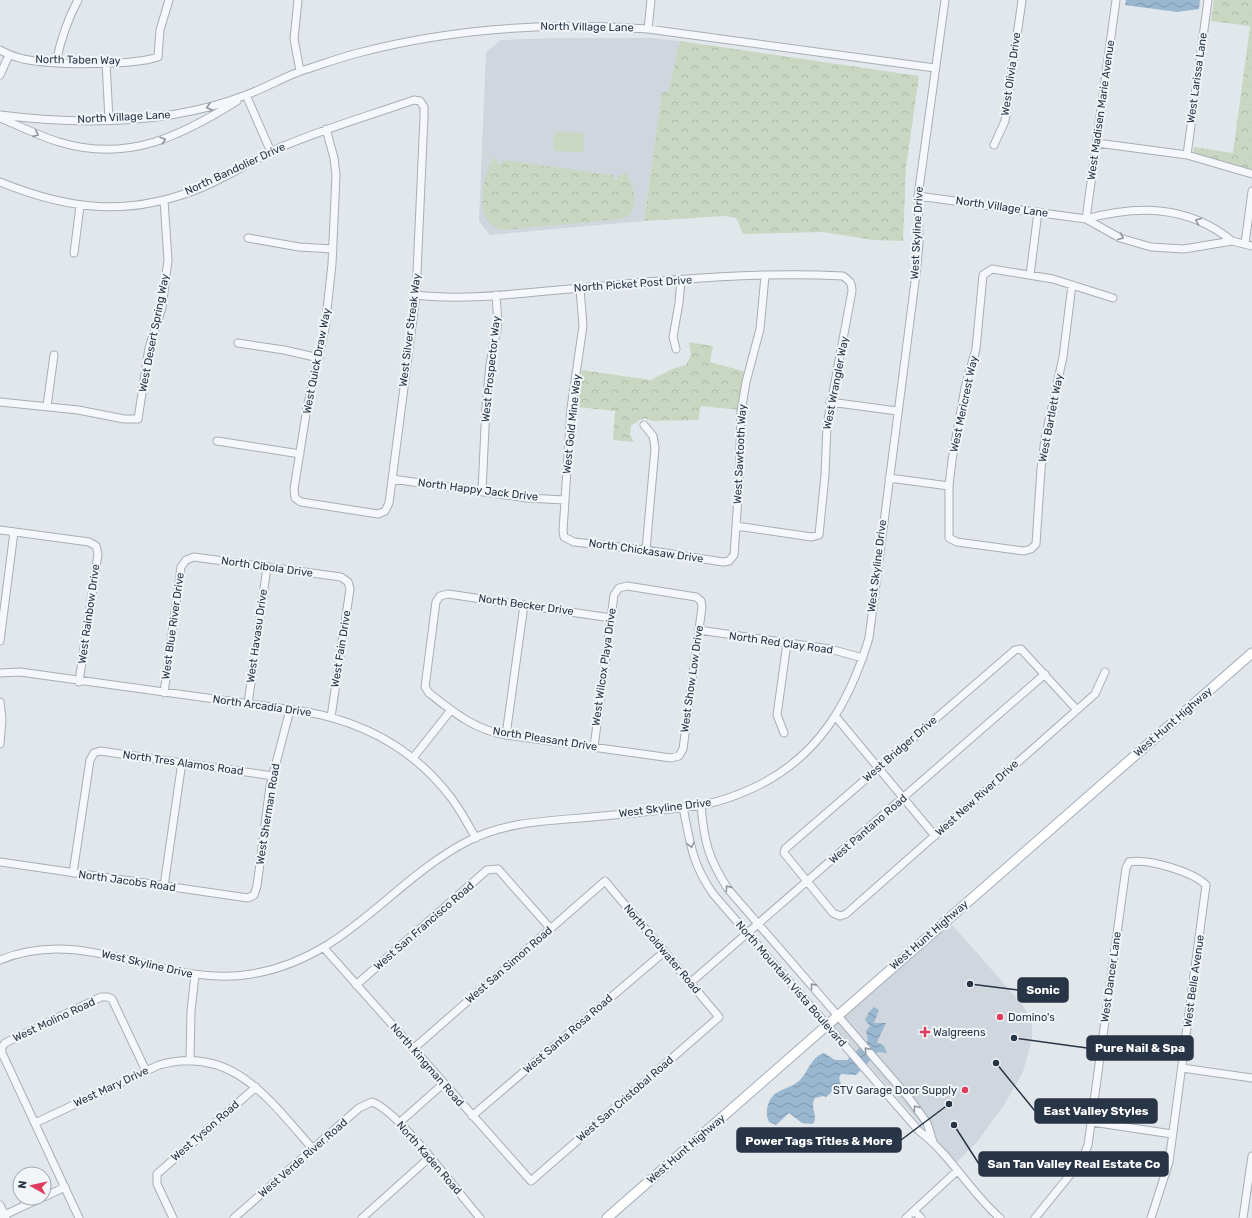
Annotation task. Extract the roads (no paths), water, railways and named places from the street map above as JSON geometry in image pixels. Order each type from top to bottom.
[{"type":"main road","name":"West Hunt Highway","points":[[607,1218],[1252,653]]},
{"type":"street","points":[[56,62],[60,43],[68,19],[78,0]]},
{"type":"street","name":"North Taben Way","points":[[0,50],[9,55],[22,59],[56,62],[150,60],[158,57],[160,30],[169,0]]},
{"type":"street","points":[[298,0],[294,39],[300,71]]},
{"type":"street","points":[[648,29],[651,0]]},
{"type":"street","name":"West Skyline Drive","points":[[0,960],[39,949],[72,948],[195,975],[231,976],[272,970],[313,954],[324,948],[345,934],[439,858],[476,838],[506,828],[536,822],[701,805],[741,794],[772,779],[801,757],[822,737],[847,698],[863,658],[869,638],[918,257],[918,196],[944,0]]},
{"type":"street","name":"West Olivia Drive","points":[[994,145],[1005,121],[1022,0]]},
{"type":"street","name":"West Madisen Marie Avenue","points":[[1086,219],[1116,0]]},
{"type":"street","name":"West Larissa Lane","points":[[1187,155],[1208,0]]},
{"type":"street","name":"North Village Lane","points":[[0,116],[61,143],[92,148],[129,148],[161,141],[179,135],[246,95],[300,71],[358,53],[438,36],[480,30],[573,25],[648,29],[935,68]]},
{"type":"street","points":[[0,75],[9,55]]},
{"type":"street","points":[[106,62],[109,120]]},
{"type":"street","points":[[246,95],[271,152]]},
{"type":"street","name":"North Village Lane","points":[[0,116],[49,120],[109,120],[189,112],[246,95]]},
{"type":"street","name":"North Bandolier Drive","points":[[0,182],[39,198],[80,206],[114,207],[164,200],[203,187],[271,152],[326,129],[414,100],[420,101]]},
{"type":"street","name":"West Silver Streak Way","points":[[385,511],[388,503],[392,478],[416,295],[424,118],[424,107],[420,101]]},
{"type":"street","name":"West Quick Draw Way","points":[[326,129],[334,158],[336,175],[333,249],[327,314],[319,358],[307,408],[295,498],[301,502],[378,514],[385,511]]},
{"type":"street","points":[[1097,143],[1187,155],[1252,174]]},
{"type":"street","points":[[1248,245],[1252,191]]},
{"type":"street","name":"North Village Lane","points":[[918,196],[1086,219],[1122,211],[1161,211],[1202,222],[1232,241],[1248,245]]},
{"type":"street","name":"West Desert Spring Way","points":[[47,406],[124,419],[138,419],[150,348],[162,308],[168,260],[164,200]]},
{"type":"street","points":[[74,253],[80,206]]},
{"type":"street","points":[[1038,212],[1030,276],[1053,279],[1114,298]]},
{"type":"street","name":"North Village Lane","points":[[1086,219],[1120,238],[1151,247],[1184,250],[1232,241]]},
{"type":"street","points":[[248,238],[299,247],[333,249]]},
{"type":"street","name":"West Mericrest Way","points":[[949,538],[950,486],[958,423],[976,349],[983,274],[992,269],[1030,276]]},
{"type":"street","name":"North Picket Post Drive","points":[[416,295],[454,299],[681,280],[803,274],[844,276],[849,280]]},
{"type":"street","name":"West Sawtooth Way","points":[[729,561],[734,555],[739,483],[741,412],[760,329],[765,276]]},
{"type":"street","points":[[676,349],[673,338],[681,280]]},
{"type":"street","name":"West Wrangler Way","points":[[736,526],[812,537],[819,535],[825,475],[825,447],[830,402],[842,351],[852,291],[852,283],[849,280]]},
{"type":"street","name":"West Bartlett Way","points":[[949,538],[957,542],[1024,551],[1032,549],[1036,544],[1041,469],[1045,439],[1063,357],[1072,285]]},
{"type":"street","name":"West Gold Mine Way","points":[[564,537],[571,408],[583,326],[580,288]]},
{"type":"street","name":"West Prospector Way","points":[[482,491],[486,406],[490,364],[498,323],[496,295]]},
{"type":"street","points":[[238,343],[284,350],[319,358]]},
{"type":"street","points":[[0,402],[47,406],[54,355]]},
{"type":"street","points":[[830,402],[897,411]]},
{"type":"street","points":[[644,425],[653,436],[655,448],[646,550]]},
{"type":"street","points":[[217,442],[300,454]]},
{"type":"street","name":"North Happy Jack Drive","points":[[392,478],[527,498],[565,500]]},
{"type":"street","points":[[889,478],[950,486]]},
{"type":"street","points":[[0,530],[14,532],[0,641]]},
{"type":"street","name":"West Rainbow Drive","points":[[14,532],[89,542],[96,546],[98,554],[79,682]]},
{"type":"street","name":"North Chickasaw Drive","points":[[564,537],[574,542],[646,550],[723,562],[729,561]]},
{"type":"street","name":"North Cibola Drive","points":[[186,560],[194,557],[341,577],[348,582]]},
{"type":"street","name":"West Blue River Drive","points":[[164,693],[181,567],[186,560]]},
{"type":"street","name":"West Havasu Drive","points":[[248,704],[267,567]]},
{"type":"street","name":"West Fain Drive","points":[[331,717],[350,589],[348,582]]},
{"type":"street","name":"West Wilcox Playa Drive","points":[[594,747],[614,595],[619,588],[627,586],[688,595],[701,600]]},
{"type":"street","name":"North Becker Drive","points":[[425,687],[436,602],[440,596],[448,594],[611,618]]},
{"type":"street","name":"West Show Low Drive","points":[[679,756],[683,749],[702,607],[701,600]]},
{"type":"street","points":[[506,734],[524,605]]},
{"type":"street","name":"North Red Clay Road","points":[[699,630],[830,649],[863,658]]},
{"type":"street","points":[[784,733],[777,715],[787,643]]},
{"type":"street","name":"West Bridger Drive","points":[[807,882],[784,853],[785,849],[1015,650],[1020,649],[1045,674]]},
{"type":"street","name":"North Arcadia Drive","points":[[0,673],[20,672],[79,682],[248,704],[331,717],[351,723],[377,736],[413,758],[427,770],[453,799],[476,838]]},
{"type":"street","name":"West New River Drive","points":[[807,882],[833,913],[840,916],[846,914],[1095,694],[1105,672]]},
{"type":"street","points":[[1045,674],[1077,710]]},
{"type":"street","name":"West Pantano Road","points":[[690,983],[1045,674]]},
{"type":"street","name":"North Pleasant Drive","points":[[425,687],[429,693],[451,710],[475,726],[494,733],[671,758],[679,756]]},
{"type":"street","points":[[0,702],[0,744]]},
{"type":"street","name":"West Sherman Road","points":[[254,895],[257,886],[273,776],[290,710]]},
{"type":"street","points":[[413,758],[451,710]]},
{"type":"street","points":[[836,717],[935,836]]},
{"type":"street","name":"North Tres Alamos Road","points":[[73,873],[90,760],[94,754],[100,751],[273,776]]},
{"type":"street","points":[[164,886],[182,762]]},
{"type":"street","name":"North Mountain Vista Boulevard","points":[[701,805],[703,834],[708,852],[717,872],[728,888],[885,1070],[927,1123],[933,1142]]},
{"type":"street","name":"North Mountain Vista Boulevard","points":[[683,807],[690,846],[698,872],[714,895],[919,1131],[933,1142],[956,1171],[1000,1218]]},
{"type":"street","name":"West Belle Avenue","points":[[1129,862],[1138,860],[1162,865],[1200,879],[1206,885],[1169,1162],[1151,1218]]},
{"type":"street","name":"North Jacobs Road","points":[[0,862],[248,898],[254,895]]},
{"type":"street","name":"West Dancer Lane","points":[[1035,1218],[1082,1160],[1088,1145],[1126,868],[1129,862]]},
{"type":"street","name":"West San Francisco Road","points":[[356,985],[487,870],[498,869],[550,928]]},
{"type":"street","name":"West San Simon Road","points":[[413,1050],[605,881]]},
{"type":"street","name":"North Coldwater Road","points":[[605,881],[719,1017]]},
{"type":"street","name":"North Kingman Road","points":[[324,948],[443,1084],[531,1181]]},
{"type":"street","name":"West Santa Rosa Road","points":[[472,1116],[664,952]]},
{"type":"street","points":[[195,975],[191,1011],[190,1061],[208,1062],[226,1067],[246,1079],[256,1087],[313,1149]]},
{"type":"street","name":"West Molino Road","points":[[35,1123],[2,1053],[2,1047],[5,1043],[18,1036],[101,997],[108,997],[112,999],[146,1071]]},
{"type":"street","name":"West San Cristobal Road","points":[[531,1181],[719,1017]]},
{"type":"street","name":"West Mary Drive","points":[[35,1123],[146,1071],[168,1063],[190,1061]]},
{"type":"street","points":[[1182,1068],[1252,1078]]},
{"type":"street","points":[[400,1123],[443,1084]]},
{"type":"street","name":"West Tyson Road","points":[[173,1218],[157,1184],[156,1178],[159,1171],[256,1087]]},
{"type":"street","name":"North Kaden Road","points":[[374,1103],[380,1105],[400,1123],[480,1218]]},
{"type":"street","name":"West Verde River Road","points":[[234,1218],[359,1108],[374,1103]]},
{"type":"street","points":[[1092,1122],[1172,1134]]},
{"type":"street","points":[[35,1123],[79,1218]]},
{"type":"street","points":[[1243,1218],[1252,1156]]},
{"type":"street","points":[[362,1218],[429,1158]]},
{"type":"street","points":[[906,1218],[956,1171]]},
{"type":"street","points":[[52,1193],[65,1187]]},
{"type":"street","points":[[0,1204],[4,1217],[25,1206]]},
{"type":"street","points":[[914,1211],[921,1218]]},
{"type":"water","points":[[1126,0],[1200,0],[1199,9],[1177,12],[1125,5]]},
{"type":"water","points":[[874,1007],[879,1010],[874,1023],[886,1023],[877,1042],[884,1046],[887,1053],[878,1052],[856,1075],[841,1074],[839,1078],[841,1084],[826,1097],[823,1096],[815,1098],[813,1105],[815,1121],[813,1124],[802,1123],[789,1113],[776,1125],[769,1122],[767,1109],[769,1101],[778,1092],[798,1082],[819,1055],[824,1053],[835,1060],[847,1060],[868,1040],[866,1031],[870,1026],[865,1020],[869,1012]]},
{"type":"place","name":"Sonic","points":[[970,984]]},
{"type":"place","name":"Domino's","points":[[1000,1017]]},
{"type":"place","name":"Walgreens","points":[[925,1032]]},
{"type":"place","name":"Pure Nail & Spa","points":[[1014,1038]]},
{"type":"place","name":"East Valley Styles","points":[[996,1063]]},
{"type":"place","name":"STV Garage Door Supply","points":[[965,1090]]},
{"type":"place","name":"Power Tags Titles & More","points":[[949,1104]]},
{"type":"place","name":"San Tan Valley Real Estate Co","points":[[954,1125]]}]
